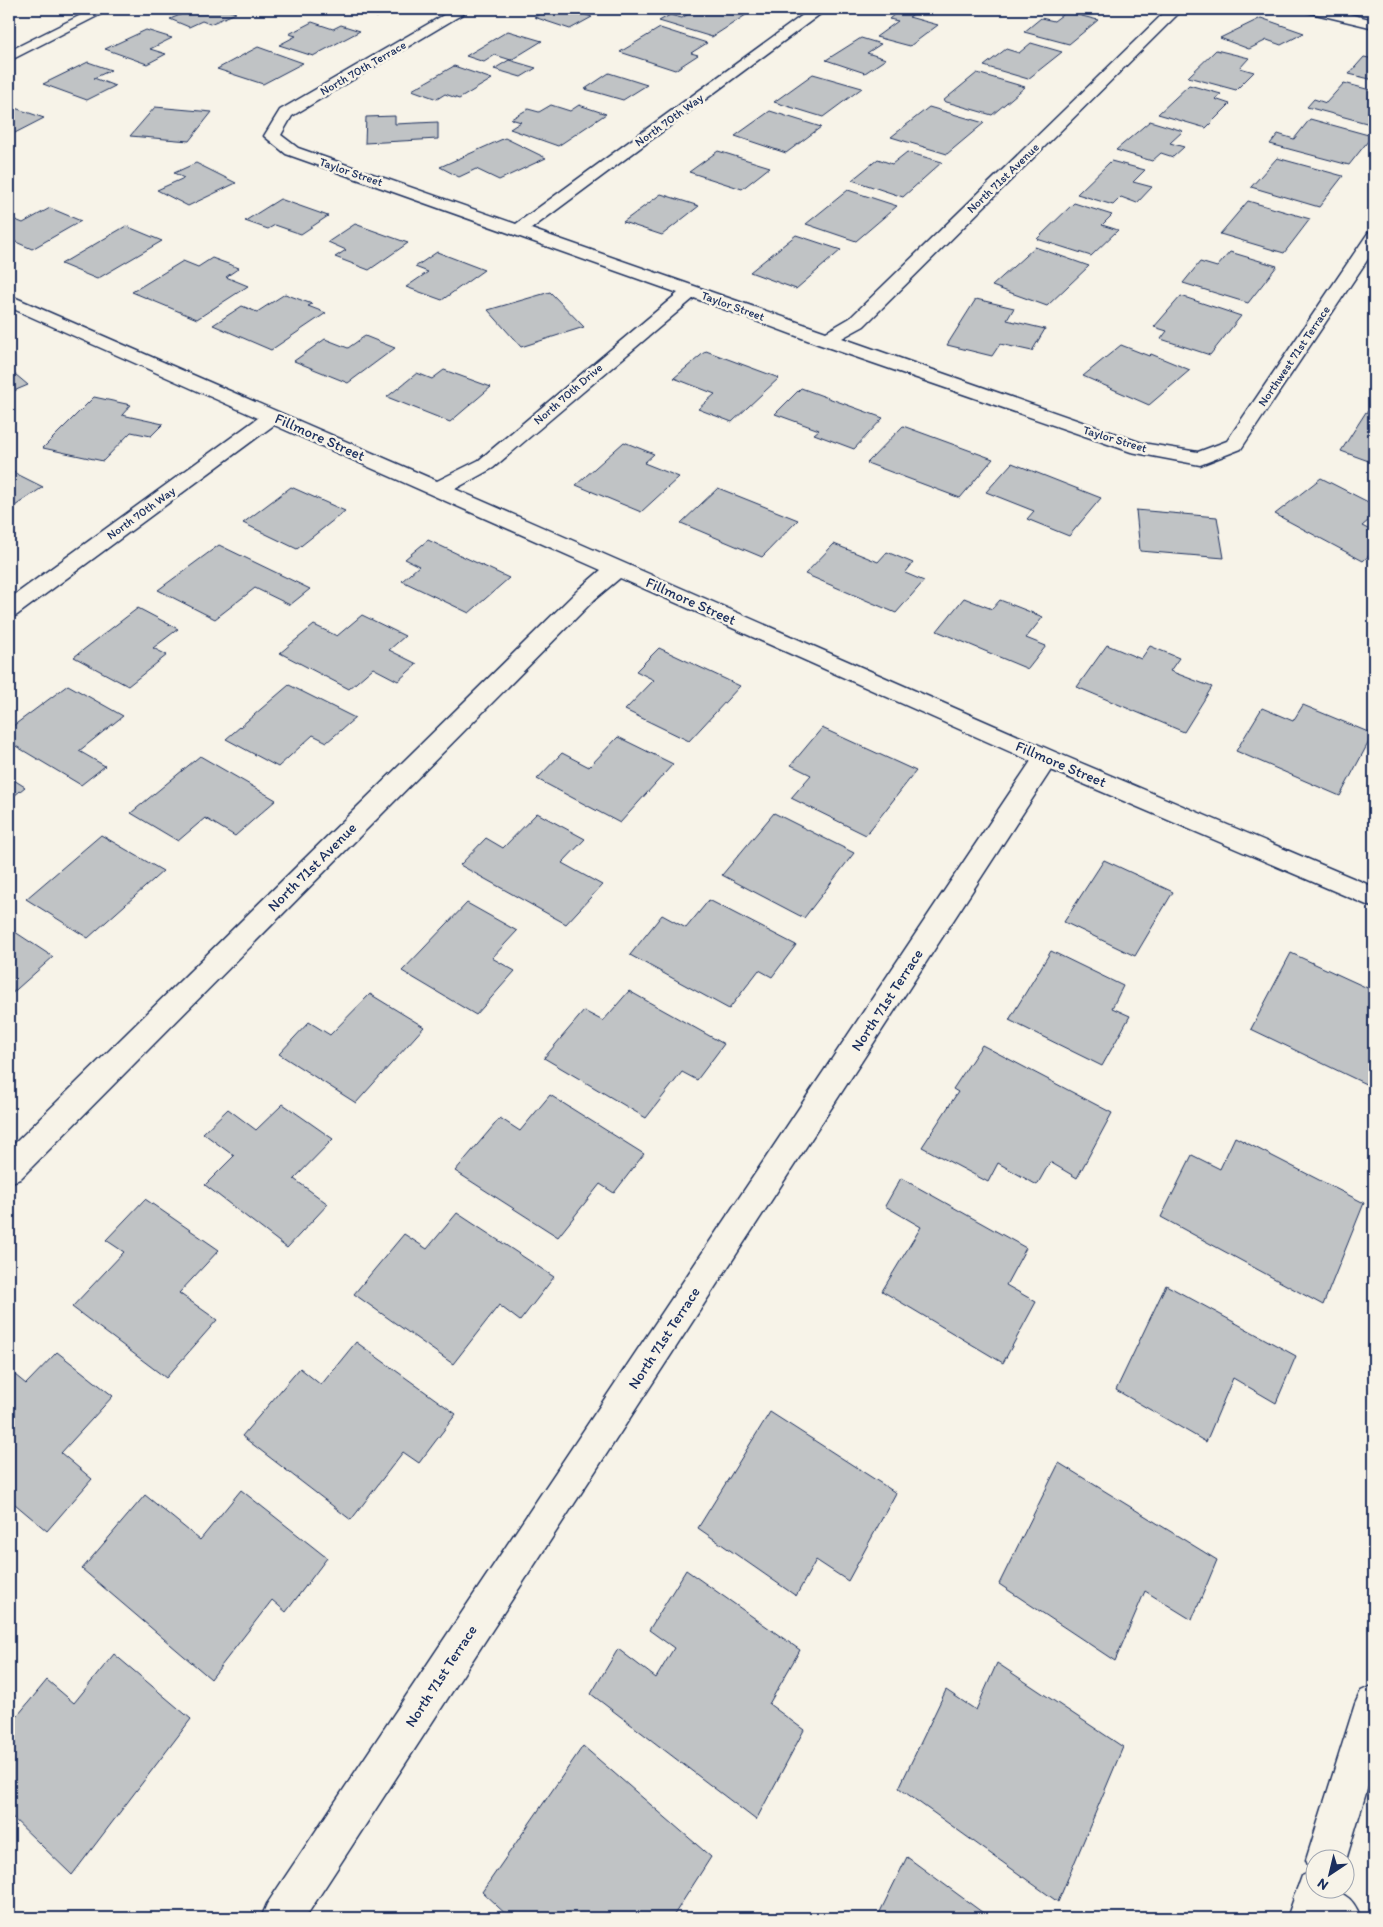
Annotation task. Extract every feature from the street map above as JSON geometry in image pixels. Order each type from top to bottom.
[{"type":"street","points":[[9,57],[104,9]]},
{"type":"street","name":"North 70th Terrace","points":[[272,136],[286,113],[464,9]]},
{"type":"street","name":"North 70th Way","points":[[518,231],[820,9]]},
{"type":"street","name":"North 71st Avenue","points":[[825,340],[857,322],[1176,9]]},
{"type":"street","points":[[1312,9],[1374,24]]},
{"type":"street","name":"Taylor Street","points":[[272,136],[292,151],[692,291],[825,340],[1138,448],[1200,459]]},
{"type":"street","name":"Northwest 71st Terrace","points":[[1200,459],[1234,445],[1374,238]]},
{"type":"street","name":"North 70th Drive","points":[[438,489],[486,464],[664,312],[692,291]]},
{"type":"street","name":"Fillmore Street","points":[[9,300],[1046,758],[1374,898]]},
{"type":"street","name":"North 70th Way","points":[[9,610],[273,416]]},
{"type":"street","name":"North 71st Avenue","points":[[9,1169],[587,594],[617,569]]},
{"type":"street","name":"North 71st Terrace","points":[[281,1918],[1046,758]]},
{"type":"street","points":[[1329,1850],[1374,1704]]},
{"type":"building","points":[[195,9],[224,9],[236,13],[210,24],[202,21],[189,27],[170,19]]},
{"type":"building","points":[[354,9],[394,9],[377,17]]},
{"type":"building","points":[[549,9],[567,9],[592,17],[570,29],[534,17]]},
{"type":"building","points":[[696,9],[708,11],[712,9],[744,9],[752,11],[712,37],[659,21],[670,15],[682,18]]},
{"type":"building","points":[[901,9],[915,13],[909,17],[938,25],[910,46],[876,37],[898,21],[889,19]]},
{"type":"building","points":[[1066,12],[1098,20],[1069,44],[1024,32],[1041,18],[1054,21]]},
{"type":"building","points":[[1261,18],[1304,33],[1281,45],[1267,40],[1249,49],[1220,38]]},
{"type":"building","points":[[312,22],[333,29],[341,25],[360,31],[313,56],[279,45],[296,36],[289,34]]},
{"type":"building","points":[[660,28],[707,43],[691,53],[698,55],[675,70],[620,52]]},
{"type":"building","points":[[146,30],[172,38],[150,49],[166,54],[147,64],[105,49]]},
{"type":"building","points":[[508,31],[542,41],[511,60],[495,55],[484,62],[466,56]]},
{"type":"building","points":[[861,38],[881,44],[867,53],[886,59],[865,73],[826,60]]},
{"type":"building","points":[[1031,43],[1062,52],[1028,79],[984,66],[1006,49],[1019,53]]},
{"type":"building","points":[[258,47],[303,63],[263,84],[217,69]]},
{"type":"building","points":[[1216,50],[1249,58],[1240,68],[1254,72],[1236,90],[1188,77]]},
{"type":"building","points":[[1364,57],[1374,59],[1374,80],[1349,74]]},
{"type":"building","points":[[509,60],[536,68],[521,77],[494,69]]},
{"type":"building","points":[[88,62],[111,70],[94,78],[115,86],[87,100],[43,84]]},
{"type":"building","points":[[454,66],[492,79],[459,99],[445,94],[437,99],[412,90]]},
{"type":"building","points":[[609,73],[647,85],[623,100],[585,89]]},
{"type":"building","points":[[977,73],[1025,87],[992,115],[943,101]]},
{"type":"building","points":[[813,74],[862,88],[823,117],[774,102]]},
{"type":"building","points":[[1344,83],[1374,91],[1374,125],[1307,107],[1314,99],[1326,103]]},
{"type":"building","points":[[1189,85],[1221,94],[1215,99],[1230,104],[1206,128],[1158,114]]},
{"type":"building","points":[[551,105],[570,111],[579,105],[606,114],[558,146],[510,129],[521,122],[511,119],[528,109],[539,112]]},
{"type":"building","points":[[9,106],[44,118],[9,136]]},
{"type":"building","points":[[155,107],[212,112],[189,141],[130,136]]},
{"type":"building","points":[[929,107],[984,123],[947,154],[891,137]]},
{"type":"building","points":[[770,111],[821,127],[786,153],[735,136]]},
{"type":"building","points":[[395,116],[395,124],[438,122],[438,139],[365,143],[366,117]]},
{"type":"building","points":[[1310,119],[1372,136],[1349,165],[1270,144],[1278,134],[1294,139]]},
{"type":"building","points":[[1150,121],[1183,131],[1170,143],[1184,147],[1173,157],[1161,153],[1152,161],[1116,150]]},
{"type":"building","points":[[505,138],[546,158],[499,180],[476,169],[459,177],[440,167]]},
{"type":"building","points":[[718,151],[770,167],[742,189],[689,172]]},
{"type":"building","points":[[907,152],[942,162],[903,197],[852,180],[878,159],[892,164]]},
{"type":"building","points":[[1277,158],[1343,176],[1319,207],[1251,187]]},
{"type":"building","points":[[1111,161],[1145,170],[1133,182],[1152,187],[1137,203],[1121,197],[1113,205],[1077,194]]},
{"type":"building","points":[[196,163],[236,183],[188,206],[157,190],[184,178],[174,173]]},
{"type":"building","points":[[848,190],[897,206],[856,241],[806,224]]},
{"type":"building","points":[[661,194],[699,206],[662,235],[623,222]]},
{"type":"building","points":[[280,199],[328,216],[301,234],[275,225],[268,229],[245,221]]},
{"type":"building","points":[[1248,201],[1310,219],[1284,253],[1220,234]]},
{"type":"building","points":[[1074,203],[1112,215],[1102,225],[1118,230],[1091,256],[1037,239]]},
{"type":"building","points":[[50,208],[81,221],[32,249],[9,239],[9,221],[13,219],[23,223]]},
{"type":"building","points":[[355,224],[408,243],[369,270],[335,257],[346,250],[328,242]]},
{"type":"building","points":[[126,226],[162,241],[97,279],[61,264]]},
{"type":"building","points":[[796,235],[841,250],[796,289],[750,272]]},
{"type":"building","points":[[1035,247],[1089,266],[1047,306],[992,286]]},
{"type":"building","points":[[437,252],[484,270],[442,300],[406,287],[428,272],[415,267]]},
{"type":"building","points":[[1230,252],[1277,266],[1248,303],[1183,283],[1200,262],[1217,267]]},
{"type":"building","points":[[212,258],[239,268],[226,277],[248,286],[197,319],[132,292],[183,261],[198,267]]},
{"type":"building","points":[[550,292],[584,327],[521,347],[488,310]]},
{"type":"building","points":[[285,294],[312,304],[308,306],[326,313],[271,350],[213,325],[242,306],[257,312]]},
{"type":"building","points":[[1181,296],[1241,316],[1210,355],[1161,339],[1167,331],[1154,327]]},
{"type":"building","points":[[976,299],[1014,308],[1007,320],[1045,329],[1032,351],[1000,344],[992,356],[947,345]]},
{"type":"building","points":[[365,336],[395,348],[348,383],[294,361],[325,339],[348,348]]},
{"type":"building","points":[[1121,345],[1149,356],[1151,354],[1190,370],[1149,405],[1083,376]]},
{"type":"building","points":[[706,351],[779,378],[732,422],[698,409],[715,394],[674,378]]},
{"type":"building","points":[[9,369],[28,385],[9,393]]},
{"type":"building","points":[[444,370],[491,387],[450,422],[387,397],[417,373],[432,379]]},
{"type":"building","points":[[801,388],[883,418],[854,449],[814,434],[819,430],[775,414]]},
{"type":"building","points":[[94,397],[131,405],[122,415],[163,424],[151,436],[131,432],[103,461],[43,448]]},
{"type":"building","points":[[1366,412],[1374,414],[1374,463],[1341,451]]},
{"type":"building","points":[[903,426],[993,459],[960,498],[867,463]]},
{"type":"building","points":[[624,442],[654,454],[644,463],[679,477],[641,512],[576,485]]},
{"type":"building","points":[[1012,463],[1101,498],[1069,536],[1027,519],[1034,511],[986,492]]},
{"type":"building","points":[[9,470],[43,487],[9,510]]},
{"type":"building","points":[[1321,478],[1374,505],[1374,516],[1362,526],[1374,532],[1374,551],[1363,561],[1275,514]]},
{"type":"building","points":[[291,487],[345,511],[297,549],[243,523]]},
{"type":"building","points":[[718,488],[798,520],[762,557],[681,523]]},
{"type":"building","points":[[1136,510],[1217,517],[1224,558],[1140,551]]},
{"type":"building","points":[[428,540],[509,578],[469,613],[402,581],[419,566],[405,559]]},
{"type":"building","points":[[834,544],[878,562],[887,552],[913,563],[905,573],[924,581],[896,613],[805,574]]},
{"type":"building","points":[[219,545],[310,589],[290,605],[255,588],[215,619],[158,590]]},
{"type":"building","points":[[964,598],[992,609],[1000,600],[1043,617],[1026,638],[1046,646],[1028,669],[937,631]]},
{"type":"building","points":[[138,608],[178,629],[153,648],[167,655],[128,686],[74,657]]},
{"type":"building","points":[[362,615],[405,636],[389,650],[417,664],[398,681],[373,668],[349,689],[280,653],[314,625],[337,636]]},
{"type":"building","points":[[1107,645],[1141,659],[1150,646],[1179,658],[1170,671],[1212,687],[1184,732],[1077,687]]},
{"type":"building","points":[[659,648],[740,686],[689,741],[625,710],[654,680],[636,671]]},
{"type":"building","points":[[68,685],[123,716],[79,751],[105,766],[81,785],[9,742],[9,729]]},
{"type":"building","points":[[289,685],[355,718],[327,742],[313,735],[278,767],[226,739]]},
{"type":"building","points":[[1303,705],[1373,734],[1340,796],[1236,751],[1262,708],[1293,721]]},
{"type":"building","points":[[822,728],[916,771],[866,835],[791,798],[811,775],[791,765]]},
{"type":"building","points":[[618,737],[673,764],[620,823],[537,779],[562,753],[589,767]]},
{"type":"building","points":[[200,756],[276,800],[235,836],[205,818],[178,841],[131,813]]},
{"type":"building","points":[[9,777],[25,787],[9,800]]},
{"type":"building","points":[[537,813],[585,839],[562,863],[602,885],[566,924],[460,865],[486,838],[503,848]]},
{"type":"building","points":[[774,813],[854,853],[804,918],[722,875]]},
{"type":"building","points":[[101,835],[163,871],[88,938],[26,899]]},
{"type":"building","points":[[1104,860],[1173,892],[1135,956],[1064,922]]},
{"type":"building","points":[[709,900],[796,945],[772,977],[759,970],[729,1009],[630,955],[662,915],[686,928]]},
{"type":"building","points":[[467,903],[517,931],[492,958],[515,971],[476,1015],[402,971]]},
{"type":"building","points":[[9,928],[53,957],[9,996]]},
{"type":"building","points":[[1051,951],[1123,986],[1112,1008],[1130,1016],[1102,1066],[1009,1020]]},
{"type":"building","points":[[1291,953],[1374,991],[1374,1088],[1251,1029]]},
{"type":"building","points":[[629,991],[724,1044],[697,1080],[682,1072],[646,1118],[544,1058],[584,1011],[603,1021]]},
{"type":"building","points":[[370,994],[424,1027],[356,1103],[279,1054],[309,1022],[330,1035]]},
{"type":"building","points":[[982,1045],[1112,1113],[1077,1178],[1050,1162],[1037,1185],[998,1163],[988,1182],[922,1147],[958,1092],[953,1089]]},
{"type":"building","points":[[550,1095],[644,1154],[614,1193],[600,1184],[558,1237],[455,1171],[500,1118],[520,1131]]},
{"type":"building","points":[[283,1104],[333,1139],[294,1179],[328,1204],[287,1248],[205,1185],[234,1156],[203,1133],[228,1109],[256,1130]]},
{"type":"building","points":[[1235,1137],[1364,1203],[1323,1305],[1161,1217],[1192,1155],[1220,1169]]},
{"type":"building","points":[[901,1178],[1026,1248],[1006,1285],[1036,1302],[1003,1363],[882,1291],[921,1227],[885,1206]]},
{"type":"building","points":[[145,1199],[219,1250],[179,1293],[217,1320],[166,1378],[72,1307],[124,1252],[106,1240]]},
{"type":"building","points":[[457,1213],[554,1277],[520,1321],[499,1305],[453,1364],[354,1294],[404,1234],[427,1249]]},
{"type":"building","points":[[1166,1285],[1296,1356],[1276,1403],[1233,1378],[1206,1442],[1116,1390]]},
{"type":"building","points":[[356,1342],[456,1414],[419,1463],[403,1452],[351,1520],[242,1436],[300,1368],[321,1385]]},
{"type":"building","points":[[57,1352],[113,1396],[61,1453],[92,1479],[47,1531],[9,1499],[9,1370],[26,1384]]},
{"type":"building","points":[[770,1412],[896,1493],[848,1581],[816,1560],[796,1596],[698,1528]]},
{"type":"building","points":[[1059,1463],[1217,1560],[1192,1620],[1145,1591],[1115,1661],[999,1584]]},
{"type":"building","points":[[241,1490],[327,1558],[286,1612],[272,1600],[211,1679],[82,1569],[145,1495],[200,1540]]},
{"type":"building","points":[[686,1570],[800,1650],[769,1704],[804,1730],[756,1820],[591,1694],[618,1649],[656,1678],[674,1648],[649,1630]]},
{"type":"building","points":[[114,1654],[191,1719],[72,1875],[9,1814],[9,1726],[47,1680],[74,1703]]},
{"type":"building","points":[[997,1663],[1123,1747],[1058,1902],[899,1788],[946,1690],[976,1710]]},
{"type":"building","points":[[583,1746],[711,1857],[672,1918],[510,1918],[482,1892]]},
{"type":"building","points":[[907,1857],[990,1918],[877,1918]]}]
